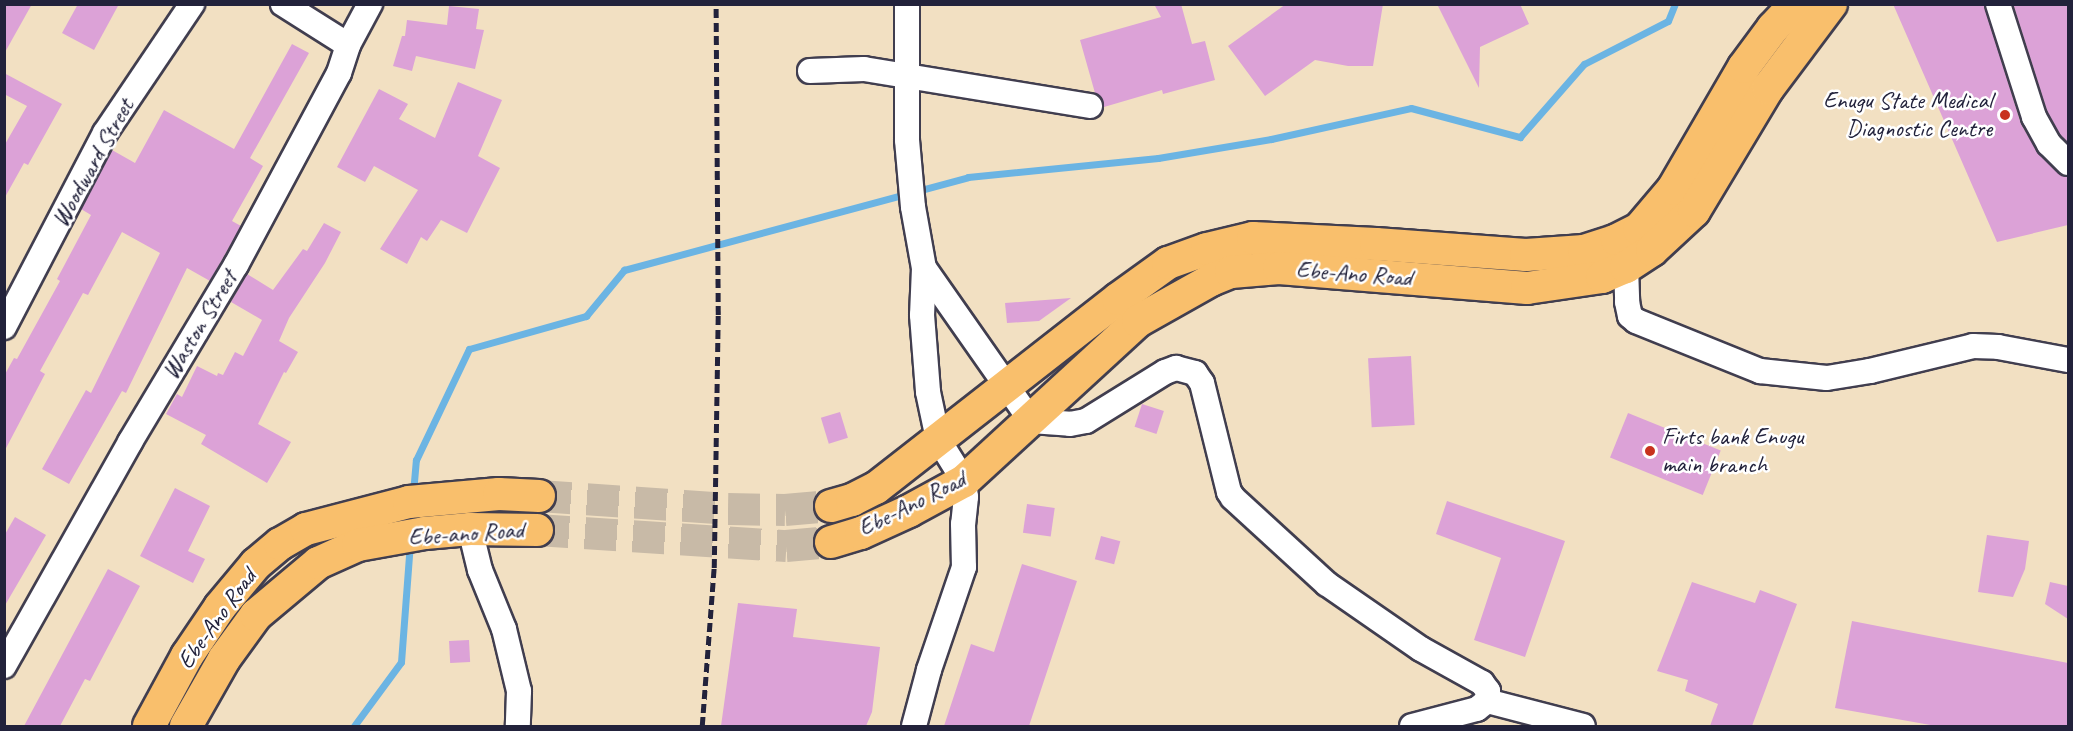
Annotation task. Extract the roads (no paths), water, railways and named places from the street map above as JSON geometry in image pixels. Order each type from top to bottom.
[{"type":"main road","name":"Ebe-Ano Road","points":[[831,506],[852,500],[876,488],[1168,263],[1234,241],[1253,238],[1365,243],[1526,255],[1584,251],[1617,240],[1639,229],[1674,189],[1744,67],[1773,28],[1795,4]]},
{"type":"main road","name":"Ebe-Ano Road","points":[[831,542],[861,533],[909,511],[964,481],[1138,321],[1210,280],[1231,272],[1279,268],[1527,288],[1602,277],[1626,267],[1652,250],[1694,211],[1768,88],[1831,4]]},
{"type":"main road","name":"Ebe-ano Road","points":[[419,501],[499,494],[539,496]]},
{"type":"main road","name":"Ebe-Ano Road","points":[[149,726],[187,656],[220,607],[256,564],[280,544],[306,529],[419,501]]},
{"type":"main road","name":"Ebe-ano Road","points":[[394,539],[425,533],[470,529],[537,530]]},
{"type":"main road","name":"Ebe-Ano Road","points":[[186,726],[224,659],[256,615],[318,564],[358,546],[394,539]]},
{"type":"street","name":"Woodward Street","points":[[4,327],[105,133],[192,4]]},
{"type":"street","points":[[283,4],[348,45]]},
{"type":"street","name":"Waston Street","points":[[4,666],[130,442],[236,265],[339,72],[348,45],[370,4]]},
{"type":"street","points":[[907,4],[908,140],[913,207],[924,268],[922,315],[928,392],[938,440],[964,481],[966,497],[963,524],[964,567],[929,670],[914,726]]},
{"type":"street","points":[[1998,4],[2034,117],[2049,144],[2068,163]]},
{"type":"street","points":[[810,71],[864,69],[1090,106]]},
{"type":"street","points":[[1626,267],[1627,302],[1630,316],[1636,321],[1760,371],[1827,378],[1870,371],[1973,346],[1998,347],[2068,360]]},
{"type":"street","points":[[924,268],[1031,421],[1070,424],[1086,421],[1165,372],[1176,368],[1195,373],[1202,383],[1229,492],[1233,498],[1327,584],[1421,649],[1482,683],[1488,691],[1487,701],[1477,709],[1412,726]]},
{"type":"street","points":[[470,529],[480,570],[504,629],[517,681],[518,726]]},
{"type":"street","points":[[1487,701],[1583,726]]},
{"type":"waterway","points":[[413,493],[416,460],[469,349],[586,316],[624,270],[968,177],[1158,158],[1271,139],[1411,108],[1520,137],[1584,64],[1668,21],[1675,4]]},
{"type":"waterway","points":[[354,726],[401,662],[410,543]]},
{"type":"tunnel","points":[[539,496],[728,509],[785,510],[831,506]]},
{"type":"tunnel","points":[[537,530],[786,546],[831,542]]},
{"type":"railway","points":[[702,726],[714,568],[718,315],[716,4]]},
{"type":"place","name":"Enugu State Medical Diagnostic Centre","points":[[2005,115]]},
{"type":"place","name":"Firts bank Enugu main branch","points":[[1650,451]]}]
